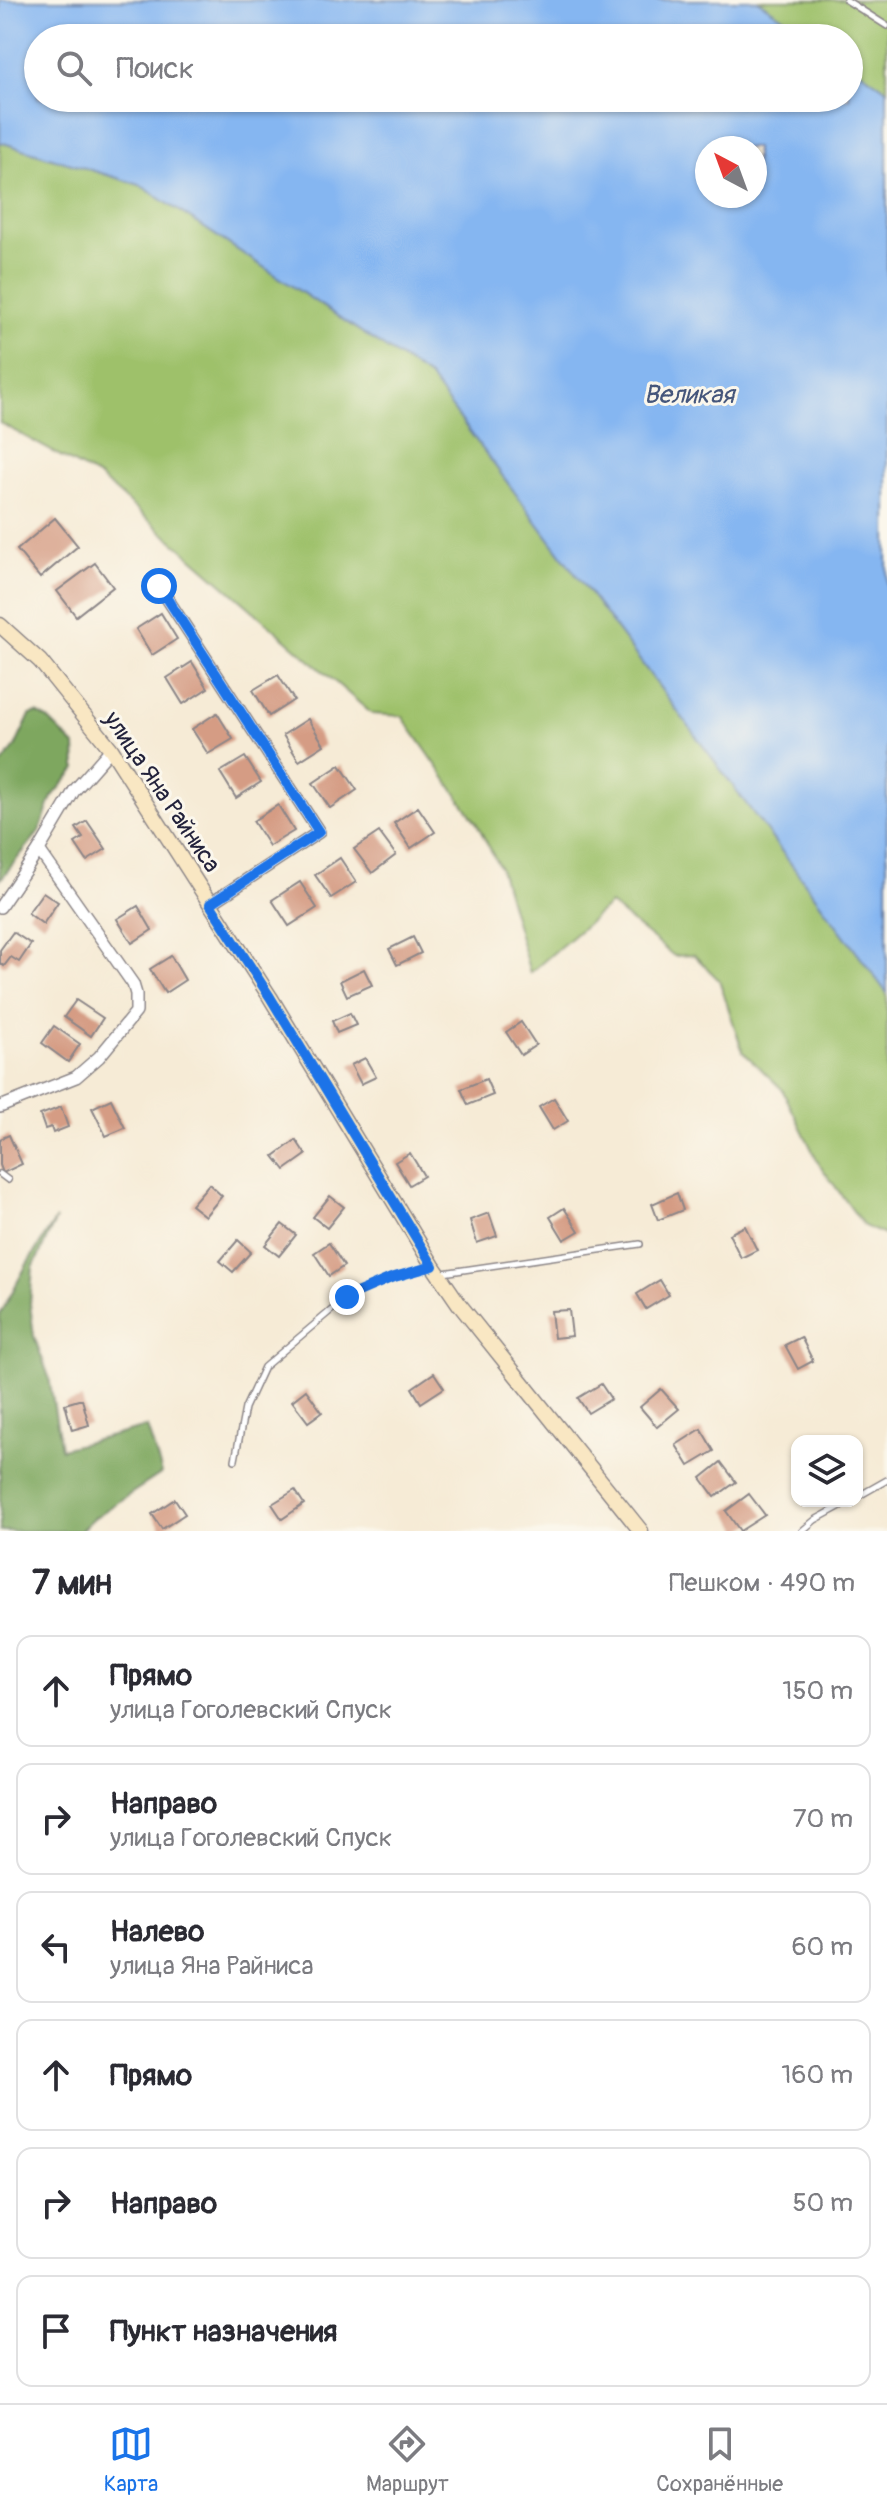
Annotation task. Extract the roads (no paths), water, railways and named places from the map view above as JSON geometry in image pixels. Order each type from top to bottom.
[{"type":"street","points":[[159,586],[319,832],[210,904]]},
{"type":"street","name":"улица Яна Райниса","points":[[0,625],[40,661],[111,749],[270,997],[436,1270],[490,1345],[641,1531]]},
{"type":"street","points":[[0,907],[74,791],[111,749]]},
{"type":"street","points":[[0,1107],[76,1077],[99,1057],[136,1012],[133,984],[39,850]]},
{"type":"lane","points":[[846,0],[887,26]]},
{"type":"lane","points":[[0,1174],[8,1180]]},
{"type":"lane","points":[[235,1460],[245,1408],[264,1367],[347,1297],[391,1278],[640,1244]]},
{"type":"lane","points":[[863,1494],[887,1480]]},
{"type":"lane","points":[[802,1531],[839,1507]]},
{"type":"water","name":"Великая","points":[[0,0],[757,0],[793,24],[24,24],[24,112],[863,112],[863,73],[887,90],[887,993],[429,377],[140,185],[0,142]]}]
